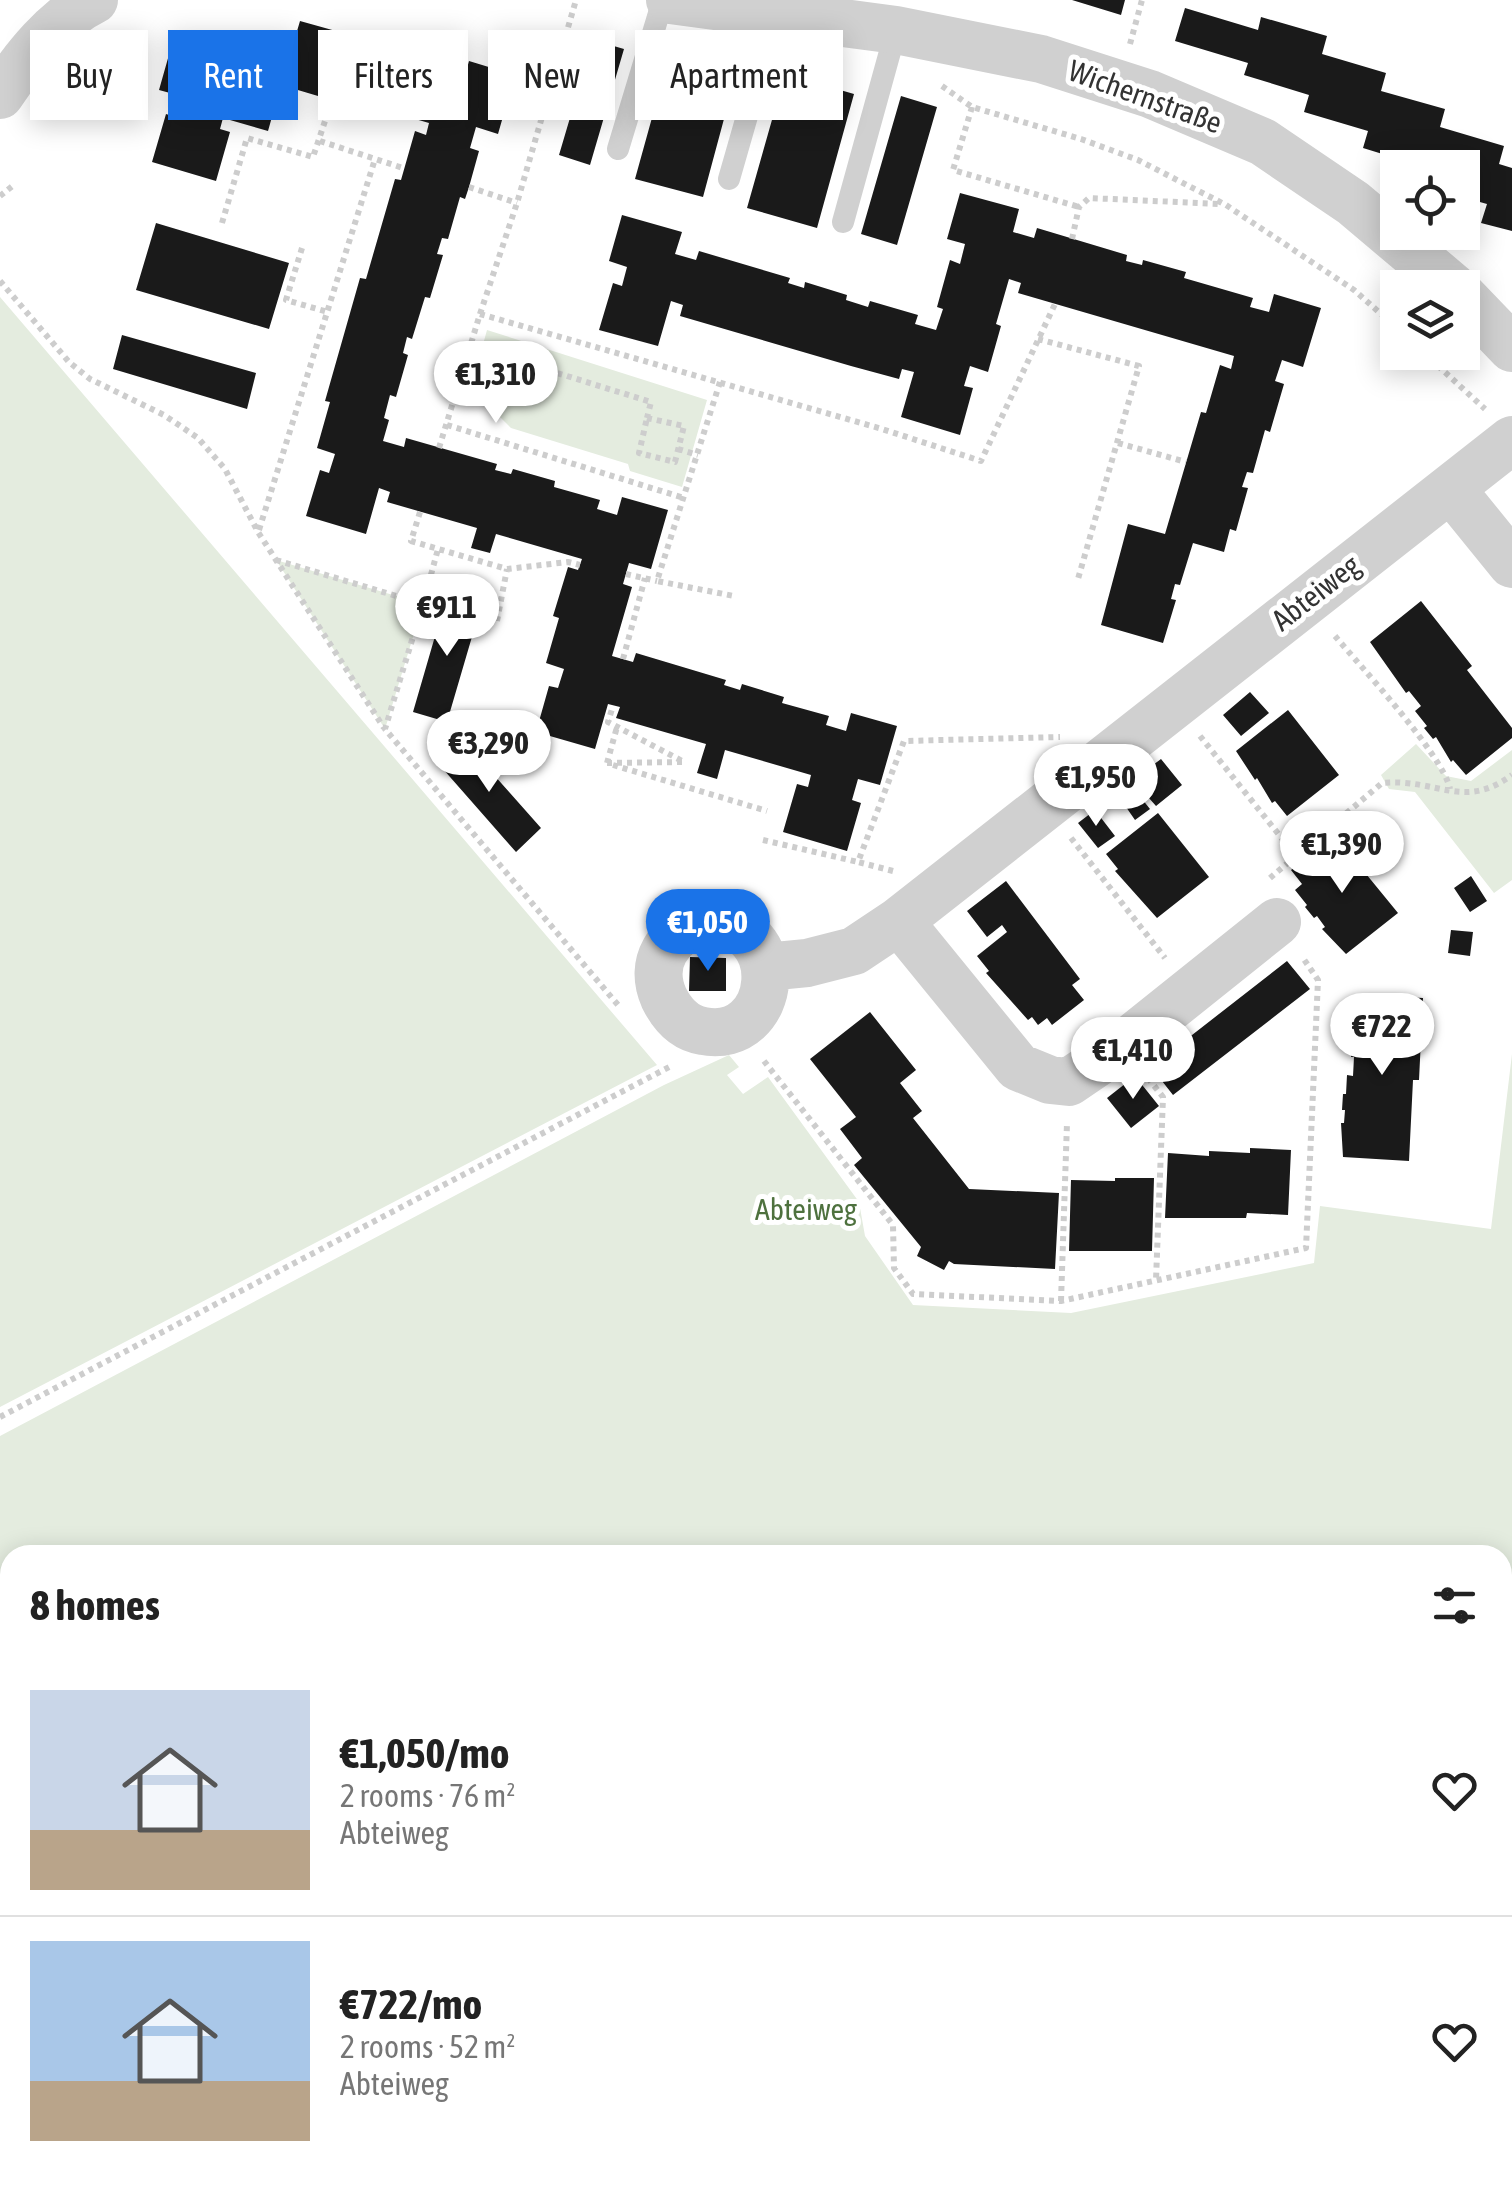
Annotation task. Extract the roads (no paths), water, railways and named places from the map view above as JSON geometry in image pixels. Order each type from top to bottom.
[{"type":"street","points":[[0,95],[22,64],[76,9],[94,0]]},
{"type":"street","name":"Wichernstraße","points":[[667,0],[776,15],[892,44],[1041,58],[1150,94],[1263,142],[1353,203],[1433,270]]},
{"type":"street","points":[[1480,315],[1512,348]]},
{"type":"street","name":"Abteiweg","points":[[766,968],[854,951],[915,909],[1450,488],[1499,425]]},
{"type":"street","points":[[1450,488],[1512,564]]},
{"type":"street","points":[[915,909],[1018,1067],[1050,1080],[1069,1082],[1122,1046],[1277,922]]},
{"type":"street","points":[[703,921],[737,926],[760,950],[766,968],[766,986],[758,1006],[738,1028],[701,1031],[676,1017],[660,988],[658,969],[662,952],[673,937],[703,921]]},
{"type":"lane","points":[[618,149],[667,0]]},
{"type":"lane","points":[[729,179],[776,15]]},
{"type":"lane","points":[[843,222],[892,44]]}]
